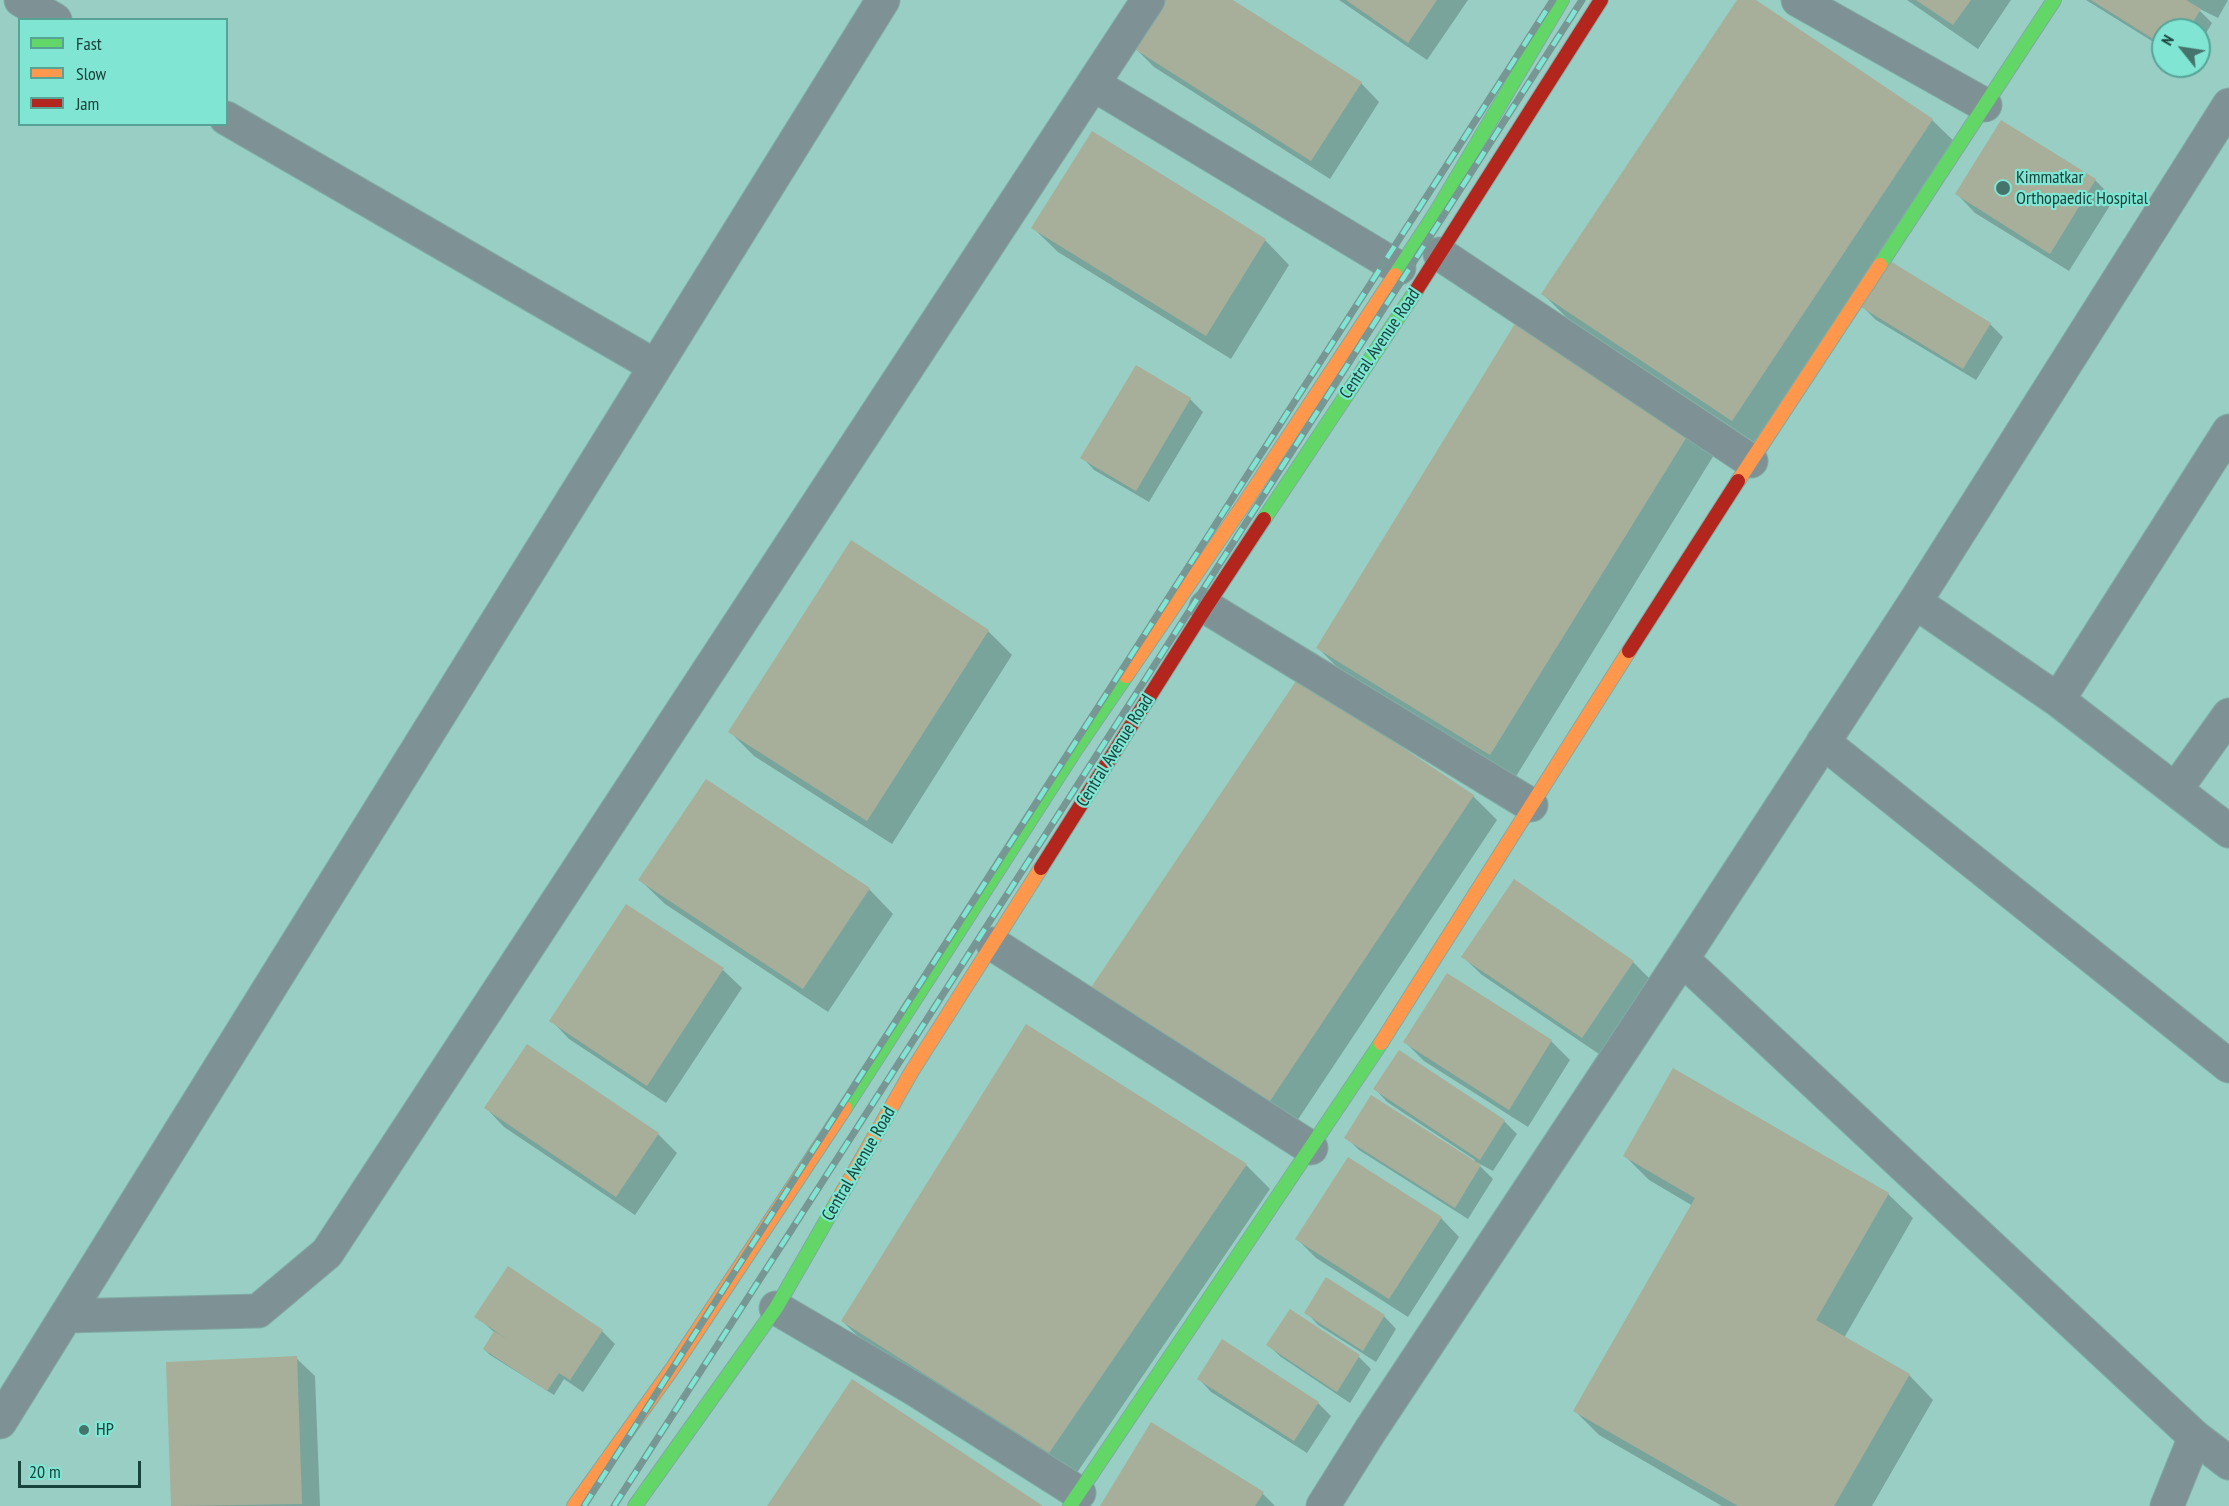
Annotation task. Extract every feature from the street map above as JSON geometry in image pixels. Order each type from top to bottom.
[{"type":"main road","points":[[558,1506],[577,1502],[672,1369],[838,1119],[1076,749],[1246,501],[1435,214],[1562,0]]},
{"type":"main road","name":"Central Avenue Road","points":[[635,1506],[776,1308],[912,1071],[1206,607],[1440,254],[1601,0]]},
{"type":"main road","points":[[1074,1499],[1384,1038],[1683,565],[2054,0]]},
{"type":"street","points":[[21,0],[52,18]]},
{"type":"street","points":[[0,1422],[883,0]]},
{"type":"street","points":[[66,1316],[258,1311],[327,1253],[1148,0]]},
{"type":"street","points":[[1798,0],[1985,105]]},
{"type":"street","points":[[1094,84],[1399,268]]},
{"type":"street","points":[[1323,1506],[1915,602],[2229,105]]},
{"type":"street","points":[[228,119],[655,366]]},
{"type":"street","points":[[1440,254],[1751,461]]},
{"type":"street","points":[[2058,700],[2229,431]]},
{"type":"street","points":[[1915,602],[2058,700],[2229,831]]},
{"type":"street","points":[[1206,607],[1531,806]]},
{"type":"street","points":[[2176,789],[2229,715]]},
{"type":"street","points":[[1823,742],[2229,1066]]},
{"type":"street","points":[[993,944],[1311,1148]]},
{"type":"street","points":[[1682,959],[2195,1437],[2229,1463]]},
{"type":"street","points":[[776,1308],[916,1390],[1074,1499]]},
{"type":"street","points":[[2167,1506],[2195,1437]]},
{"type":"building","points":[[1164,0],[1233,0],[1362,82],[1311,161],[1133,48]]},
{"type":"building","points":[[1346,0],[1437,0],[1408,43]]},
{"type":"building","points":[[1737,0],[1756,0],[1933,119],[1732,421],[1541,294]]},
{"type":"building","points":[[1916,0],[1971,0],[1953,25]]},
{"type":"building","points":[[2091,0],[2186,0],[2201,9],[2195,18],[2151,18],[2151,38]]},
{"type":"building","points":[[2001,120],[2096,179],[2050,254],[1955,194]]},
{"type":"building","points":[[1092,131],[1266,239],[1206,336],[1031,228]]},
{"type":"building","points":[[1890,261],[1991,323],[1963,369],[1861,307]]},
{"type":"building","points":[[1516,322],[1691,430],[1490,755],[1316,648]]},
{"type":"building","points":[[1136,365],[1191,398],[1136,491],[1080,458]]},
{"type":"building","points":[[851,540],[989,630],[867,821],[728,732]]},
{"type":"building","points":[[1298,678],[1474,795],[1266,1107],[1090,989]]},
{"type":"building","points":[[706,779],[870,888],[803,989],[638,880]]},
{"type":"building","points":[[1514,879],[1634,961],[1582,1038],[1461,957]]},
{"type":"building","points":[[626,904],[724,968],[647,1086],[549,1021]]},
{"type":"building","points":[[1447,973],[1552,1040],[1509,1110],[1403,1042]]},
{"type":"building","points":[[1026,1024],[1247,1164],[1049,1453],[841,1321]]},
{"type":"building","points":[[527,1044],[659,1133],[616,1197],[484,1108]]},
{"type":"building","points":[[1399,1050],[1505,1120],[1480,1160],[1373,1089]]},
{"type":"building","points":[[1673,1068],[1889,1193],[1816,1320],[1910,1374],[1834,1506],[1738,1506],[1573,1411],[1695,1198],[1623,1156]]},
{"type":"building","points":[[1371,1095],[1481,1165],[1455,1208],[1344,1138]]},
{"type":"building","points":[[1348,1157],[1442,1217],[1389,1299],[1295,1239]]},
{"type":"building","points":[[508,1266],[603,1330],[570,1380],[559,1373],[547,1391],[483,1349],[494,1331],[509,1340],[474,1317]]},
{"type":"building","points":[[1326,1277],[1385,1315],[1363,1351],[1304,1313]]},
{"type":"building","points":[[1290,1309],[1360,1355],[1337,1392],[1266,1345]]},
{"type":"building","points":[[1222,1339],[1319,1402],[1294,1441],[1197,1379]]},
{"type":"building","points":[[297,1356],[302,1504],[171,1506],[166,1362]]},
{"type":"building","points":[[852,1379],[1043,1506],[767,1506]]},
{"type":"building","points":[[1151,1422],[1264,1492],[1255,1506],[1100,1506]]},
{"type":"railway","points":[[584,1506],[1553,0]]},
{"type":"railway","points":[[614,1506],[1582,0]]},
{"type":"traffic: fast","points":[[1395,275],[1435,214],[1562,0]]},
{"type":"traffic: fast","points":[[1880,265],[2054,0]]},
{"type":"traffic: fast","points":[[1264,519],[1417,289]]},
{"type":"traffic: fast","points":[[845,1108],[1076,749],[1126,676]]},
{"type":"traffic: fast","points":[[1070,1506],[1381,1043]]},
{"type":"traffic: fast","points":[[635,1506],[776,1308],[837,1202]]},
{"type":"traffic: slow","points":[[1738,481],[1880,265]]},
{"type":"traffic: slow","points":[[1126,676],[1246,501],[1395,275]]},
{"type":"traffic: slow","points":[[1381,1043],[1629,651]]},
{"type":"traffic: slow","points":[[837,1202],[912,1071],[1041,868]]},
{"type":"traffic: slow","points":[[574,1506],[672,1369],[845,1108]]},
{"type":"traffic: jam","points":[[1417,289],[1601,0]]},
{"type":"traffic: jam","points":[[1629,651],[1738,481]]},
{"type":"traffic: jam","points":[[1041,868],[1264,519]]},
{"type":"place","name":"Kimmatkar Orthopaedic Hospital","points":[[2003,188]]},
{"type":"place","name":"HP","points":[[84,1430]]}]
